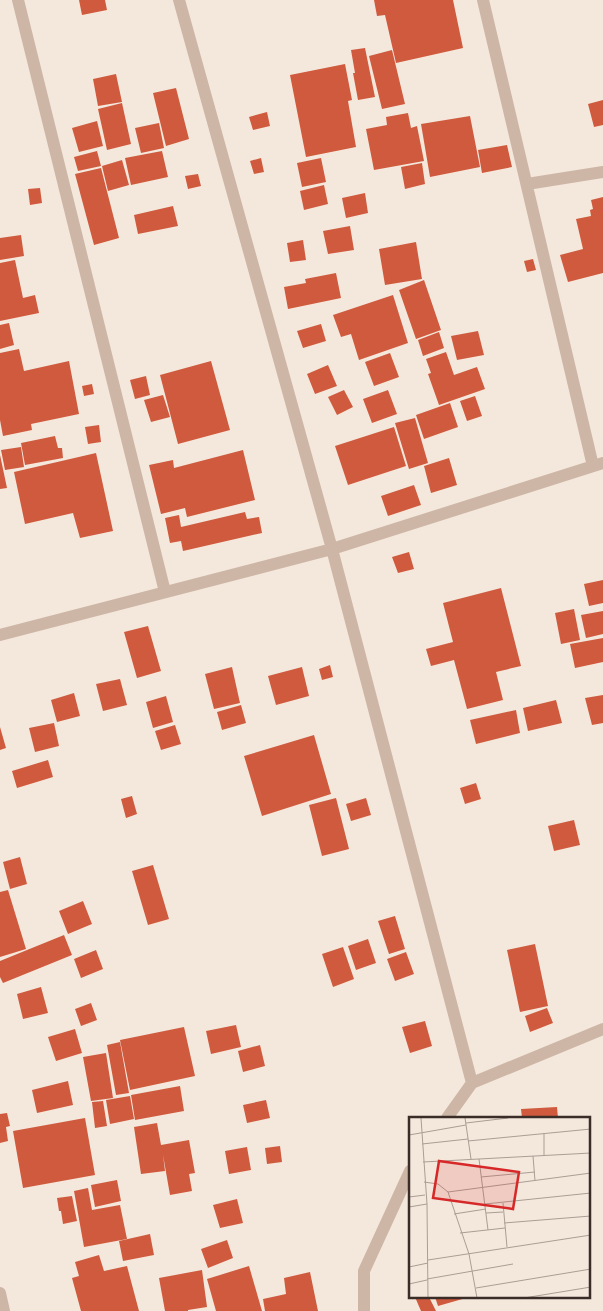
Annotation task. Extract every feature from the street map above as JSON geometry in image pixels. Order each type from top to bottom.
[{"type":"street","points":[[18,0],[165,592]]},
{"type":"street","points":[[179,0],[332,549],[472,1083]]},
{"type":"street","points":[[0,635],[332,549],[598,464],[527,184],[483,0]]},
{"type":"street","points":[[527,184],[603,172]]},
{"type":"street","points":[[448,1117],[472,1083],[603,1029]]},
{"type":"street","points":[[364,1311],[364,1271],[409,1173]]},
{"type":"street","points":[[0,1293],[4,1311]]},
{"type":"building","points":[[79,0],[105,0],[107,10],[82,15]]},
{"type":"building","points":[[374,0],[453,0],[463,48],[396,63],[385,15],[377,16]]},
{"type":"building","points":[[365,48],[375,97],[358,100],[351,50]]},
{"type":"building","points":[[392,50],[405,104],[382,109],[369,56]]},
{"type":"building","points":[[345,64],[352,100],[348,101],[356,147],[306,157],[290,75]]},
{"type":"building","points":[[116,74],[122,102],[98,106],[93,79]]},
{"type":"building","points":[[176,88],[189,139],[166,146],[153,93]]},
{"type":"building","points":[[603,100],[603,125],[594,127],[588,104]]},
{"type":"building","points":[[122,103],[131,144],[107,150],[98,109]]},
{"type":"building","points":[[267,112],[270,126],[253,130],[249,117]]},
{"type":"building","points":[[408,113],[411,128],[417,126],[424,161],[374,170],[366,129],[387,125],[386,117]]},
{"type":"building","points":[[470,116],[480,167],[430,177],[421,124]]},
{"type":"building","points":[[97,121],[103,146],[79,152],[72,128]]},
{"type":"building","points":[[159,123],[164,148],[141,153],[135,128]]},
{"type":"building","points":[[507,145],[512,167],[482,173],[478,150]]},
{"type":"building","points":[[97,151],[101,166],[78,171],[74,157]]},
{"type":"building","points":[[162,151],[168,177],[131,185],[125,158]]},
{"type":"building","points":[[261,158],[264,172],[254,174],[250,161]]},
{"type":"building","points":[[321,158],[326,182],[302,187],[297,163]]},
{"type":"building","points":[[122,160],[129,185],[108,191],[102,166]]},
{"type":"building","points":[[422,163],[425,184],[405,189],[401,167]]},
{"type":"building","points":[[101,168],[119,238],[94,245],[75,174]]},
{"type":"building","points":[[198,174],[201,186],[188,189],[185,176]]},
{"type":"building","points":[[324,185],[328,204],[304,210],[300,191]]},
{"type":"building","points":[[40,188],[42,203],[30,205],[28,189]]},
{"type":"building","points":[[365,193],[368,213],[346,218],[342,198]]},
{"type":"building","points":[[603,197],[603,273],[568,282],[560,255],[583,249],[576,219],[591,216],[590,210],[593,209],[591,200]]},
{"type":"building","points":[[173,206],[178,226],[138,234],[134,215]]},
{"type":"building","points":[[350,226],[354,250],[328,254],[323,231]]},
{"type":"building","points":[[21,235],[24,256],[0,260],[0,238]]},
{"type":"building","points":[[303,240],[306,260],[290,262],[287,243]]},
{"type":"building","points":[[416,242],[422,279],[385,285],[379,249]]},
{"type":"building","points":[[533,259],[536,270],[527,272],[524,261]]},
{"type":"building","points":[[15,260],[23,298],[35,295],[39,313],[0,321],[0,263]]},
{"type":"building","points":[[336,273],[341,298],[288,309],[284,287],[306,283],[305,279]]},
{"type":"building","points":[[424,280],[441,330],[416,339],[399,290]]},
{"type":"building","points":[[393,295],[408,343],[359,360],[351,334],[341,337],[333,315]]},
{"type":"building","points":[[9,323],[14,345],[0,349],[0,325]]},
{"type":"building","points":[[321,324],[326,341],[303,348],[297,331]]},
{"type":"building","points":[[478,331],[484,355],[457,360],[451,336]]},
{"type":"building","points":[[439,332],[444,348],[423,356],[418,340]]},
{"type":"building","points":[[19,349],[24,371],[69,361],[79,414],[31,424],[32,430],[3,436],[0,420],[0,353]]},
{"type":"building","points":[[446,352],[454,375],[477,367],[485,389],[439,405],[428,374],[431,373],[426,359]]},
{"type":"building","points":[[390,353],[399,377],[374,386],[365,362]]},
{"type":"building","points":[[211,361],[230,430],[178,444],[160,375]]},
{"type":"building","points":[[328,365],[337,386],[315,394],[307,374]]},
{"type":"building","points":[[146,376],[150,395],[135,399],[130,380]]},
{"type":"building","points":[[92,384],[94,394],[84,396],[82,386]]},
{"type":"building","points":[[344,390],[353,407],[337,415],[328,397]]},
{"type":"building","points":[[388,390],[397,414],[372,423],[363,399]]},
{"type":"building","points":[[163,395],[170,417],[151,422],[144,400]]},
{"type":"building","points":[[475,396],[482,416],[467,421],[460,401]]},
{"type":"building","points":[[450,403],[458,427],[424,439],[416,415]]},
{"type":"building","points":[[415,418],[428,463],[409,469],[395,423]]},
{"type":"building","points":[[99,425],[101,442],[88,444],[85,427]]},
{"type":"building","points":[[394,427],[406,466],[348,485],[335,446]]},
{"type":"building","points":[[55,436],[58,448],[62,448],[63,458],[25,465],[21,443]]},
{"type":"building","points":[[21,447],[24,467],[5,470],[1,450]]},
{"type":"building","points":[[243,450],[255,500],[187,517],[185,508],[161,514],[149,465],[173,460],[174,468]]},
{"type":"building","points":[[96,453],[113,531],[80,538],[73,513],[25,524],[14,472]]},
{"type":"building","points":[[0,455],[7,488],[0,489]]},
{"type":"building","points":[[449,458],[457,485],[431,493],[424,466]]},
{"type":"building","points":[[414,485],[421,505],[388,516],[381,496]]},
{"type":"building","points":[[245,512],[247,519],[259,517],[262,533],[183,551],[181,541],[170,543],[165,518],[179,515],[181,527]]},
{"type":"building","points":[[409,552],[414,569],[398,573],[392,557]]},
{"type":"building","points":[[603,580],[603,603],[589,606],[584,584]]},
{"type":"building","points":[[501,588],[521,666],[496,672],[503,700],[467,709],[454,660],[431,666],[426,649],[453,642],[443,603]]},
{"type":"building","points":[[574,609],[580,640],[561,644],[555,613]]},
{"type":"building","points":[[603,611],[603,634],[586,638],[581,615]]},
{"type":"building","points":[[148,626],[161,671],[137,678],[124,632]]},
{"type":"building","points":[[603,638],[603,662],[575,668],[570,644]]},
{"type":"building","points":[[330,665],[333,677],[322,680],[319,669]]},
{"type":"building","points":[[232,667],[240,703],[214,709],[205,674]]},
{"type":"building","points":[[302,667],[309,696],[276,705],[268,676]]},
{"type":"building","points":[[120,679],[127,705],[103,711],[96,684]]},
{"type":"building","points":[[74,693],[80,716],[57,722],[51,700]]},
{"type":"building","points":[[603,695],[603,723],[592,725],[585,698]]},
{"type":"building","points":[[166,696],[173,722],[153,728],[146,702]]},
{"type":"building","points":[[556,700],[562,723],[528,731],[523,708]]},
{"type":"building","points":[[241,705],[246,723],[222,730],[217,712]]},
{"type":"building","points":[[516,710],[520,733],[476,744],[470,720]]},
{"type":"building","points":[[54,723],[59,746],[35,752],[29,728]]},
{"type":"building","points":[[175,725],[181,744],[161,750],[155,731]]},
{"type":"building","points":[[0,727],[6,748],[0,750]]},
{"type":"building","points":[[314,735],[331,794],[262,816],[244,756]]},
{"type":"building","points":[[48,760],[53,777],[17,788],[12,771]]},
{"type":"building","points":[[476,783],[481,799],[465,804],[460,788]]},
{"type":"building","points":[[132,796],[137,814],[126,818],[121,799]]},
{"type":"building","points":[[336,798],[349,849],[322,856],[309,805]]},
{"type":"building","points":[[366,798],[371,815],[351,821],[346,804]]},
{"type":"building","points":[[574,820],[580,845],[554,851],[548,826]]},
{"type":"building","points":[[20,857],[27,884],[10,889],[3,862]]},
{"type":"building","points":[[153,865],[169,919],[148,925],[132,871]]},
{"type":"building","points":[[8,890],[26,949],[0,957],[0,892]]},
{"type":"building","points":[[83,901],[92,924],[68,934],[59,911]]},
{"type":"building","points":[[395,916],[405,949],[389,954],[378,921]]},
{"type":"building","points":[[64,935],[72,955],[3,983],[0,977],[0,961]]},
{"type":"building","points":[[368,939],[376,963],[356,970],[348,946]]},
{"type":"building","points":[[535,944],[548,1006],[520,1012],[507,950]]},
{"type":"building","points":[[343,947],[354,979],[333,987],[322,954]]},
{"type":"building","points":[[96,950],[103,969],[81,978],[74,959]]},
{"type":"building","points":[[406,952],[414,974],[395,981],[387,959]]},
{"type":"building","points":[[41,987],[48,1013],[23,1019],[17,994]]},
{"type":"building","points":[[91,1003],[97,1020],[81,1026],[75,1009]]},
{"type":"building","points":[[547,1008],[553,1023],[530,1032],[525,1016]]},
{"type":"building","points":[[425,1021],[432,1046],[410,1053],[402,1027]]},
{"type":"building","points":[[236,1025],[241,1047],[211,1054],[206,1031]]},
{"type":"building","points":[[184,1027],[195,1076],[130,1090],[120,1040]]},
{"type":"building","points":[[75,1029],[82,1053],[56,1061],[48,1037]]},
{"type":"building","points":[[120,1042],[129,1093],[116,1095],[107,1045]]},
{"type":"building","points":[[260,1045],[265,1066],[243,1072],[238,1051]]},
{"type":"building","points":[[106,1053],[113,1098],[91,1101],[83,1057]]},
{"type":"building","points":[[68,1081],[73,1105],[37,1113],[32,1090]]},
{"type":"building","points":[[180,1086],[184,1111],[135,1120],[131,1095]]},
{"type":"building","points":[[130,1096],[134,1119],[110,1124],[106,1100]]},
{"type":"building","points":[[266,1100],[270,1118],[247,1123],[243,1105]]},
{"type":"building","points":[[103,1101],[107,1126],[95,1128],[92,1102]]},
{"type":"building","points":[[557,1107],[558,1117],[522,1117],[521,1109]]},
{"type":"building","points":[[7,1113],[10,1126],[6,1127],[8,1141],[0,1143],[0,1114]]},
{"type":"building","points":[[85,1118],[95,1175],[23,1188],[13,1131]]},
{"type":"building","points":[[157,1123],[161,1145],[189,1140],[195,1173],[189,1174],[192,1191],[170,1195],[163,1155],[165,1171],[141,1174],[134,1127]]},
{"type":"building","points":[[280,1146],[282,1162],[267,1164],[265,1148]]},
{"type":"building","points":[[247,1147],[251,1170],[229,1174],[225,1151]]},
{"type":"building","points":[[117,1180],[121,1201],[95,1207],[91,1185]]},
{"type":"building","points":[[88,1188],[92,1210],[120,1205],[127,1239],[84,1247],[74,1191]]},
{"type":"building","points":[[72,1196],[77,1221],[63,1224],[57,1198]]},
{"type":"building","points":[[237,1199],[243,1223],[220,1228],[213,1205]]},
{"type":"building","points":[[150,1234],[154,1255],[123,1261],[119,1241]]},
{"type":"building","points":[[227,1240],[233,1258],[208,1268],[201,1249]]},
{"type":"building","points":[[99,1255],[104,1271],[127,1266],[139,1311],[81,1311],[72,1278],[79,1276],[75,1262]]},
{"type":"building","points":[[249,1266],[262,1311],[216,1311],[207,1279]]},
{"type":"building","points":[[202,1270],[207,1307],[188,1311],[165,1311],[159,1278]]},
{"type":"building","points":[[310,1272],[318,1311],[265,1311],[263,1299],[286,1294],[284,1278]]},
{"type":"building","points":[[415,1298],[430,1298],[436,1311],[421,1311]]},
{"type":"building","points":[[435,1298],[466,1298],[438,1306]]}]
